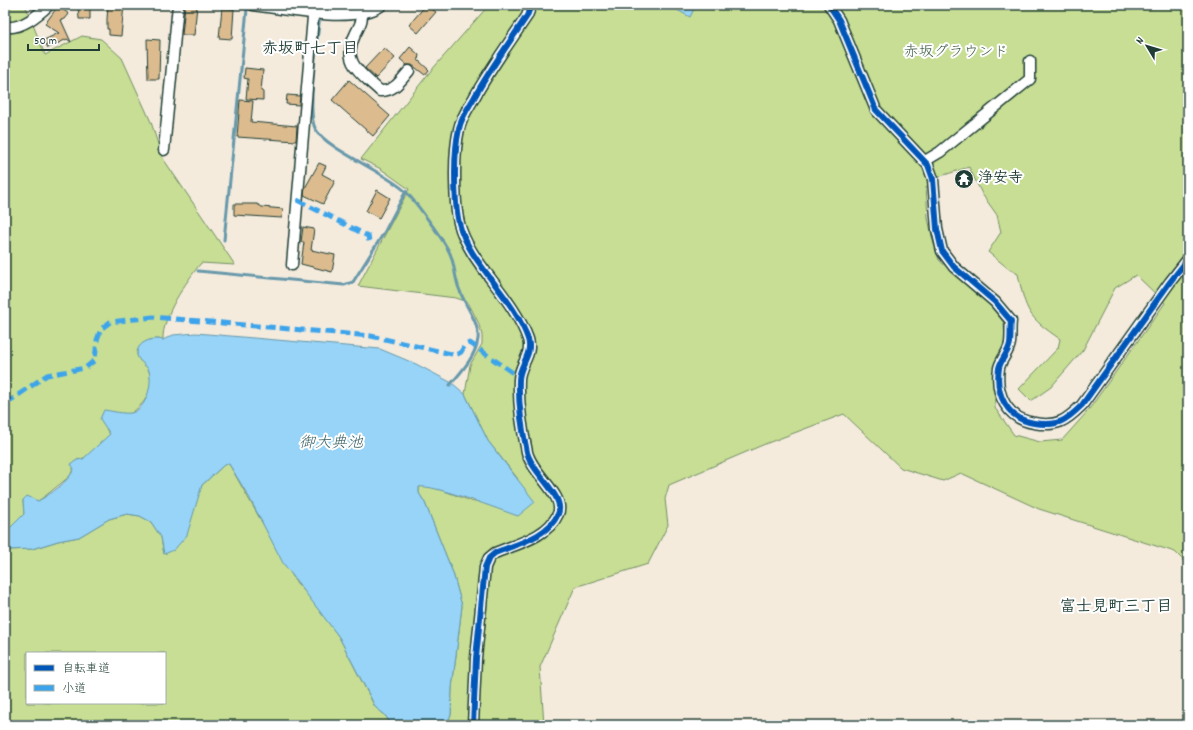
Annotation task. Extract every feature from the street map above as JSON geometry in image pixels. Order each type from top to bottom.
[{"type":"street","points":[[5,25],[6,27],[12,28],[24,23],[37,16],[49,5]]},
{"type":"street","points":[[164,150],[178,5]]},
{"type":"street","points":[[253,5],[362,14],[382,5]]},
{"type":"street","points":[[473,725],[476,658],[485,567],[489,558],[495,553],[542,533],[554,521],[559,512],[559,501],[556,495],[530,462],[524,436],[519,379],[530,352],[529,340],[520,320],[510,304],[467,243],[459,224],[456,205],[455,173],[458,129],[462,118],[487,74],[527,16],[531,5]]},
{"type":"street","points":[[829,5],[839,20],[876,110],[925,161],[933,179],[937,229],[942,251],[954,267],[996,302],[1011,321],[1010,344],[999,367],[999,391],[1009,412],[1028,422],[1049,426],[1068,419],[1082,405],[1188,259]]},
{"type":"street","points":[[292,265],[317,11]]},
{"type":"street","points":[[362,14],[362,19],[350,44],[350,62],[380,91],[386,92],[393,89],[409,71]]},
{"type":"street","points":[[925,161],[940,152],[1030,79],[1030,61]]},
{"type":"green space","points":[[5,5],[27,5],[26,7],[45,55],[82,36],[101,39],[122,58],[151,122],[162,157],[235,265],[201,263],[182,289],[171,310],[166,321],[163,340],[155,339],[147,341],[140,346],[138,350],[137,354],[140,361],[149,372],[150,387],[147,397],[139,407],[106,429],[110,434],[91,454],[77,460],[70,476],[38,501],[23,500],[24,514],[5,533]]},
{"type":"green space","name":"赤坂グラウンド","points":[[489,5],[1188,5],[1188,565],[1175,552],[1039,509],[961,473],[943,481],[901,468],[844,414],[765,444],[669,485],[665,499],[668,525],[648,564],[575,587],[540,667],[544,725],[446,725],[451,715],[452,688],[462,606],[453,573],[425,503],[419,493],[419,486],[439,489],[474,502],[518,479],[488,441],[465,394],[470,365],[482,344],[482,335],[478,322],[468,302],[456,298],[358,286],[409,189],[381,169],[361,159],[429,73]],"holes":[[[969,167],[982,194],[997,215],[1001,232],[988,252],[1009,269],[1018,274],[1023,297],[1030,312],[1041,325],[1060,339],[1058,348],[1019,389],[1031,401],[1051,387],[1083,350],[1115,288],[1136,275],[1165,303],[1087,412],[1062,440],[1040,442],[1014,435],[995,408],[994,372],[1005,341],[1004,323],[988,303],[939,260],[928,218],[926,187],[941,176]]]},
{"type":"green space","points":[[229,464],[296,582],[308,595],[339,637],[375,707],[384,714],[392,725],[5,725],[5,548],[8,550],[32,549],[58,541],[79,537],[109,519],[127,514],[140,516],[151,522],[161,537],[164,554],[197,498],[202,485],[224,465]]},
{"type":"water","points":[[668,5],[696,5],[690,17]]},
{"type":"water","name":"御大典池","points":[[196,333],[380,349],[416,364],[452,383],[465,394],[488,441],[535,502],[518,516],[452,493],[427,487],[419,487],[419,493],[425,503],[453,573],[462,606],[452,688],[451,715],[446,725],[392,725],[384,714],[376,708],[339,637],[283,563],[249,497],[229,464],[224,465],[202,485],[187,535],[174,550],[164,554],[161,537],[151,522],[140,516],[127,514],[109,519],[79,537],[58,541],[32,549],[8,550],[5,548],[5,533],[24,514],[23,500],[27,496],[38,501],[54,491],[71,474],[74,469],[71,464],[77,460],[83,459],[110,434],[100,419],[104,410],[131,413],[141,407],[147,396],[150,376],[148,369],[137,356],[140,346],[147,341],[155,339],[163,340],[173,335]]},
{"type":"building","points":[[78,5],[90,5],[90,19],[79,19]]},
{"type":"building","points":[[124,5],[121,36],[109,35],[109,29],[107,29],[108,6]]},
{"type":"building","points":[[185,5],[197,6],[194,35],[182,35]]},
{"type":"building","points":[[426,5],[436,12],[418,33],[409,25]]},
{"type":"building","points":[[58,6],[69,14],[65,19],[61,20],[71,42],[67,39],[48,48],[44,40],[59,33],[45,24]]},
{"type":"building","points":[[222,8],[234,9],[232,39],[219,38]]},
{"type":"building","points":[[147,39],[160,40],[159,79],[148,79]]},
{"type":"building","points":[[410,47],[419,55],[418,60],[429,70],[425,75],[412,65],[407,65],[400,59]]},
{"type":"building","points":[[384,48],[395,58],[376,78],[365,68]]},
{"type":"building","points":[[245,68],[263,70],[261,91],[263,91],[263,100],[246,99],[248,79],[244,78]]},
{"type":"building","points":[[349,80],[390,116],[373,136],[332,100]]},
{"type":"building","points":[[287,95],[300,96],[299,105],[286,104]]},
{"type":"building","points":[[240,100],[253,101],[251,122],[297,126],[296,141],[237,137]]},
{"type":"building","points":[[319,163],[326,166],[322,174],[335,181],[323,204],[304,195],[305,188]]},
{"type":"building","points":[[377,190],[390,198],[379,218],[366,211]]},
{"type":"building","points":[[234,204],[257,204],[262,207],[283,209],[282,218],[234,215]]},
{"type":"building","points":[[303,227],[314,229],[311,250],[335,255],[332,272],[301,264],[304,242],[301,242]]},
{"type":"waterway","points":[[321,5],[312,88],[313,119],[315,128],[321,136],[331,144],[397,184],[416,204],[444,242],[451,256],[458,287],[475,321],[478,333],[477,345],[471,358],[450,385]]},
{"type":"waterway","points":[[224,240],[247,9]]},
{"type":"waterway","points":[[198,271],[344,285],[353,282],[385,231],[406,191]]},
{"type":"marked path","points":[[297,200],[368,236],[370,246]]},
{"type":"marked path","points":[[5,401],[11,400],[47,375],[85,368],[95,360],[97,340],[101,329],[110,322],[153,317],[371,336],[456,355],[461,352],[465,345],[470,343],[513,373],[520,375]]},
{"type":"cycle path","points":[[473,725],[476,658],[485,567],[489,558],[495,553],[531,539],[547,529],[558,514],[559,507],[553,492],[535,468],[527,452],[520,407],[519,380],[521,370],[529,350],[528,339],[512,308],[481,266],[464,238],[459,223],[456,198],[456,151],[461,121],[486,77],[527,16],[531,5]]},
{"type":"cycle path","points":[[829,5],[839,20],[876,110],[928,165],[933,179],[937,229],[942,251],[954,267],[995,302],[1011,321],[1009,346],[1000,365],[998,378],[1001,396],[1010,411],[1017,416],[1025,421],[1049,424],[1061,422],[1076,411],[1082,405],[1188,259]]},
{"type":"place","name":"浄安寺","points":[[964,179]]},
{"type":"district","name":"赤坂町七丁目","points":[[310,49]]},
{"type":"district","name":"富士見町三丁目","points":[[1116,607]]}]
